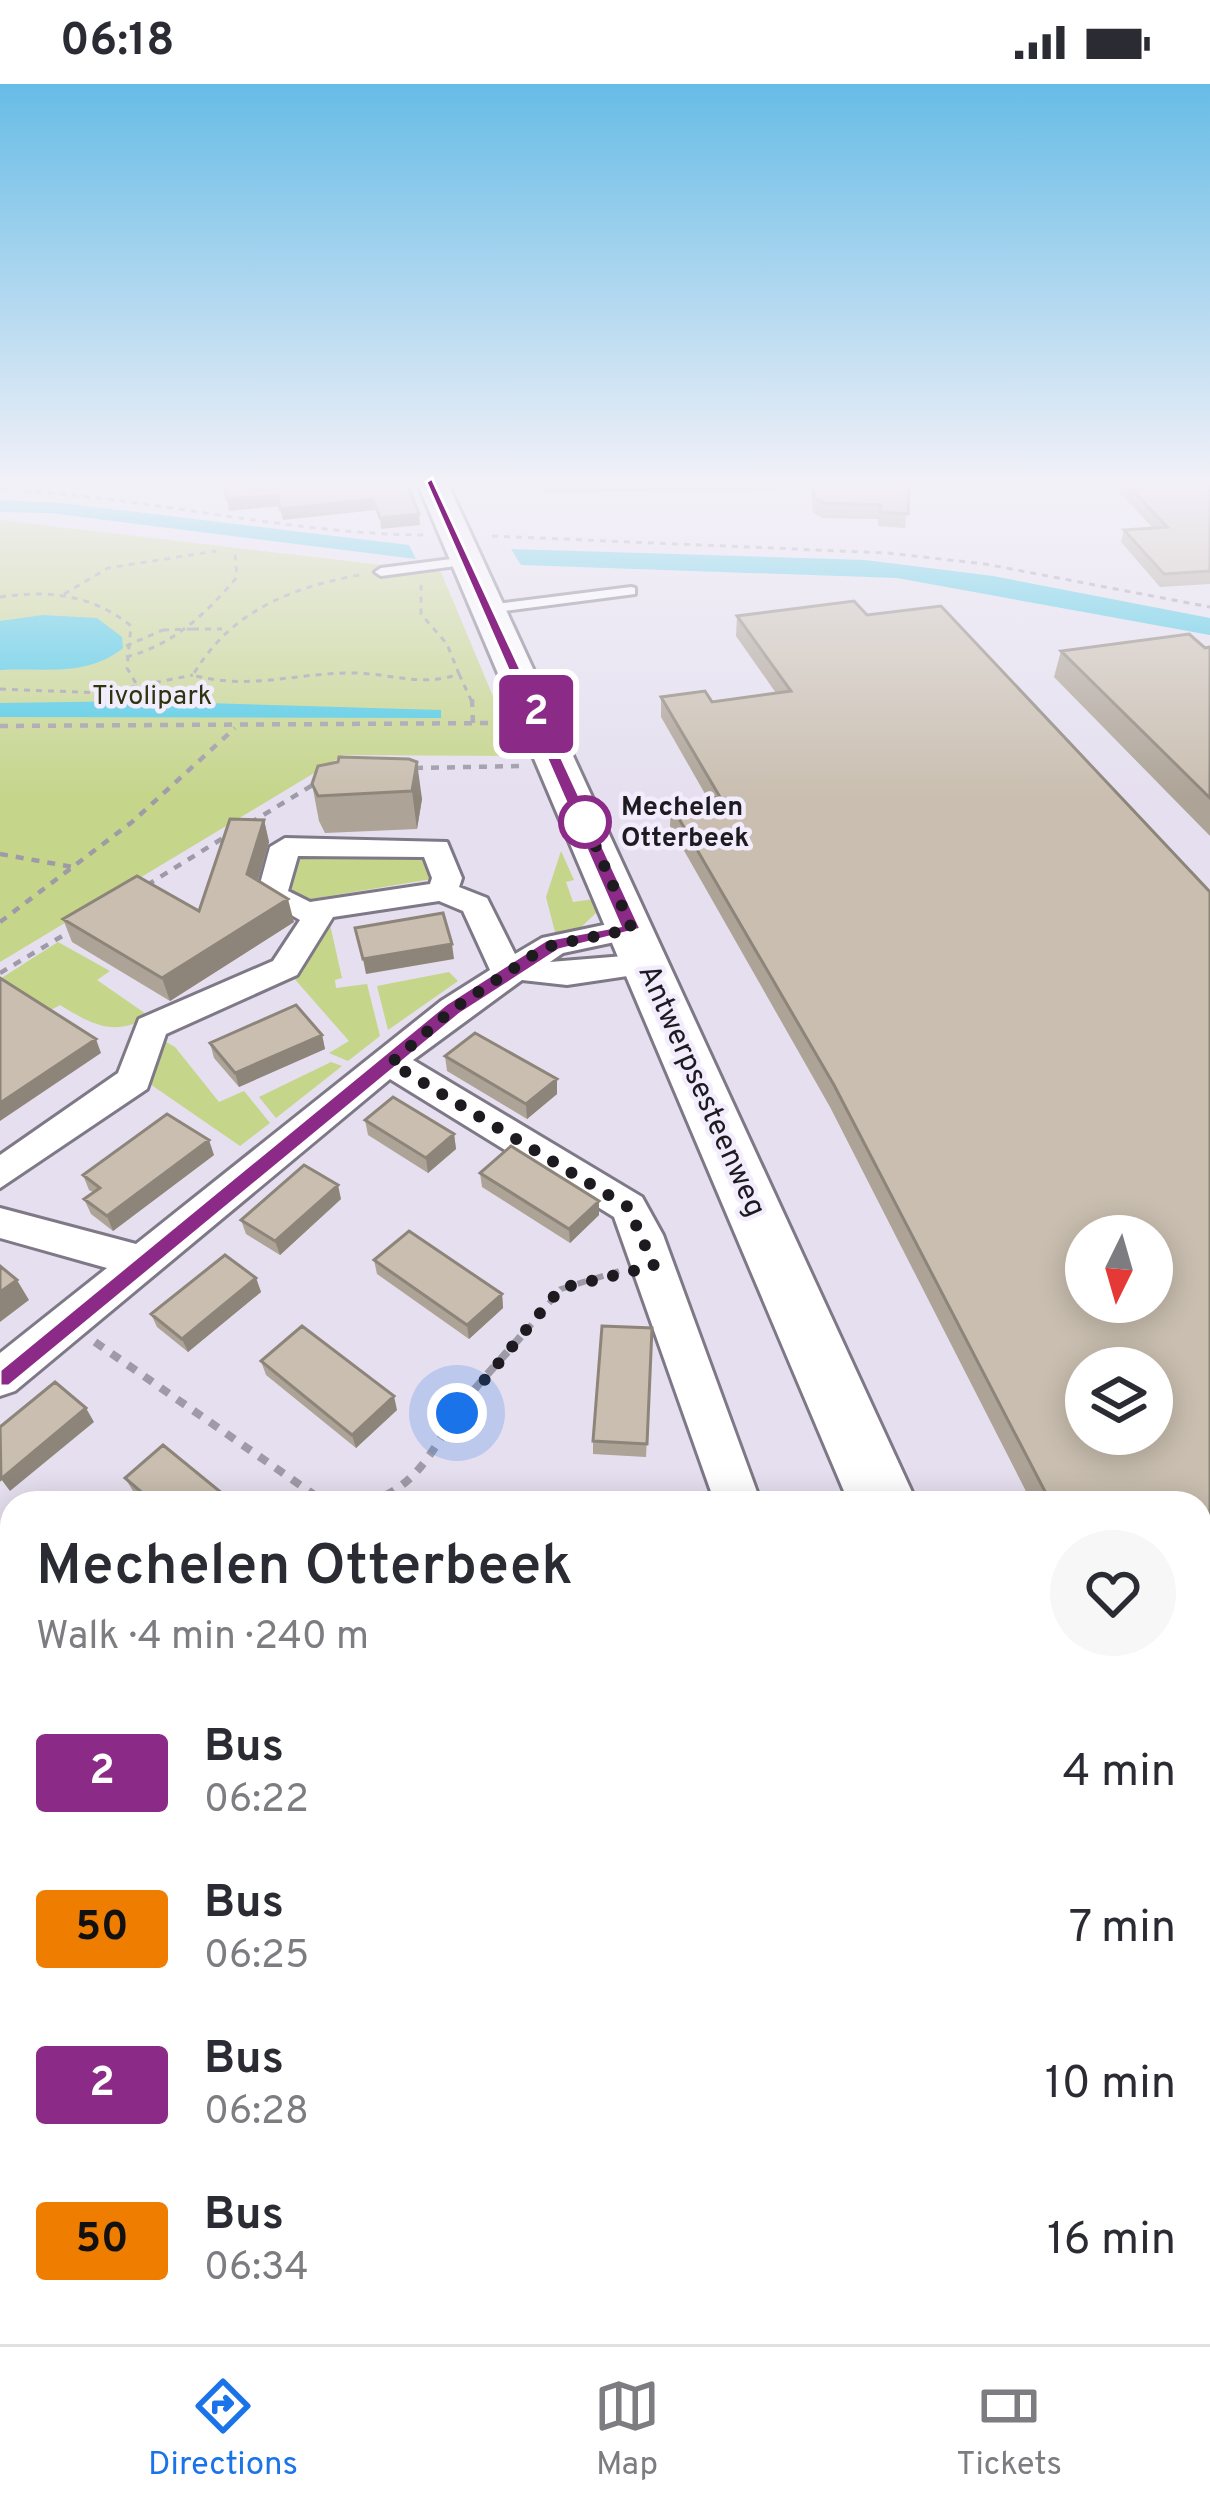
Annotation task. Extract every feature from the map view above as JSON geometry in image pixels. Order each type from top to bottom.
[{"type":"main road","name":"Antwerpsesteenweg","points":[[478,587],[878,1491]]},
{"type":"street","points":[[442,890],[448,878],[436,848],[285,847],[272,895],[306,912],[442,890],[476,905],[514,971]]},
{"type":"street","points":[[0,1174],[134,1080],[152,1028],[285,968],[323,909]]},
{"type":"street","points":[[0,1378],[453,1009],[514,971],[567,974],[640,947]]},
{"type":"street","points":[[391,1063],[628,1207],[654,1266],[734,1491]]},
{"type":"street","points":[[0,1223],[144,1262]]},
{"type":"lane","points":[[488,609],[632,591]]},
{"type":"path","points":[[64,594],[75,587]]},
{"type":"path","points":[[126,657],[167,642],[208,612],[228,587]]},
{"type":"path","points":[[193,675],[206,646],[225,628],[300,587]]},
{"type":"path","points":[[421,587],[422,614],[447,644],[453,670],[472,693],[473,725]]},
{"type":"path","points":[[1108,587],[1210,607]]},
{"type":"path","points":[[0,597],[64,594],[112,608],[131,626],[126,657],[137,685]]},
{"type":"path","points":[[126,646],[163,630],[225,628]]},
{"type":"path","points":[[0,689],[70,694],[193,675],[255,687],[358,673],[430,686],[459,674]]},
{"type":"path","points":[[0,726],[539,722]]},
{"type":"path","points":[[0,922],[76,868],[237,726]]},
{"type":"path","points":[[405,768],[558,765]]},
{"type":"path","points":[[248,824],[321,780]]},
{"type":"path","points":[[147,897],[136,891],[229,835]]},
{"type":"path","points":[[0,854],[76,868]]},
{"type":"path","points":[[0,974],[80,925]]},
{"type":"path","points":[[396,1491],[430,1461],[457,1413],[561,1288],[654,1266]]},
{"type":"path","points":[[68,1323],[309,1491]]},
{"type":"green space","name":"Tivolipark","points":[[0,587],[447,587],[518,756],[344,755],[0,962]]},
{"type":"green space","points":[[561,851],[574,880],[566,882],[573,902],[594,899],[597,912],[578,930],[556,936],[546,897]]},
{"type":"green space","points":[[296,855],[424,857],[432,879],[305,900],[287,890]]},
{"type":"green space","points":[[329,920],[342,978],[335,980],[336,988],[367,984],[380,1036],[348,1061],[329,1053],[349,1041],[292,976]]},
{"type":"green space","points":[[58,942],[110,971],[97,980],[149,1016],[125,1026],[103,1026],[60,1005],[49,1011],[0,979]]},
{"type":"green space","points":[[449,972],[458,981],[388,1030],[377,986]]},
{"type":"green space","points":[[159,1038],[175,1047],[219,1102],[244,1091],[270,1123],[240,1146],[150,1084]]},
{"type":"green space","points":[[331,1062],[342,1066],[276,1118],[259,1097]]},
{"type":"water","points":[[949,587],[1052,587],[1210,618],[1210,635]]},
{"type":"water","points":[[43,615],[97,618],[122,637],[123,648],[79,667],[0,670],[0,621]]},
{"type":"water","points":[[138,701],[441,710],[441,718],[0,717],[0,703]]},
{"type":"building","points":[[854,601],[867,615],[941,606],[1210,892],[1210,1491],[1045,1491],[834,1085],[671,805],[720,797],[661,697],[705,691],[712,702],[791,691],[737,616]]},
{"type":"building","points":[[1189,634],[1210,647],[1210,798],[1061,651]]},
{"type":"building","points":[[339,757],[417,762],[412,791],[318,796],[312,784],[318,766],[338,762]]},
{"type":"building","points":[[230,819],[264,820],[247,874],[288,899],[162,978],[63,919],[137,876],[199,911]]},
{"type":"building","points":[[443,913],[452,944],[363,959],[355,928]]},
{"type":"building","points":[[0,978],[96,1039],[0,1103]]},
{"type":"building","points":[[296,1005],[322,1035],[235,1073],[210,1043]]},
{"type":"building","points":[[475,1033],[557,1079],[526,1104],[445,1056]]},
{"type":"building","points":[[393,1097],[454,1134],[426,1158],[365,1120]]},
{"type":"building","points":[[167,1114],[209,1140],[107,1216],[84,1199],[100,1188],[83,1175]]},
{"type":"building","points":[[511,1146],[599,1201],[569,1229],[480,1173]]},
{"type":"building","points":[[304,1165],[338,1185],[275,1241],[241,1220]]},
{"type":"building","points":[[409,1231],[502,1294],[467,1325],[374,1260]]},
{"type":"building","points":[[225,1255],[256,1278],[182,1339],[151,1314]]},
{"type":"building","points":[[0,1266],[17,1280],[0,1292]]},
{"type":"building","points":[[302,1326],[394,1396],[352,1435],[261,1361]]},
{"type":"building","points":[[602,1326],[652,1328],[647,1444],[593,1441]]},
{"type":"building","points":[[55,1382],[86,1408],[1,1479],[0,1427]]},
{"type":"building","points":[[163,1445],[219,1491],[140,1491],[125,1478]]},
{"type":"bus line","name":"2","points":[[0,1378],[453,1009],[553,945],[632,929],[479,587]]},
{"type":"place","name":"Mechelen Otterbeek","points":[[585,822]]},
{"type":"route","points":[[457,1413],[561,1288],[581,1279],[654,1266],[628,1207],[391,1063],[453,1009],[520,969],[535,954],[553,945],[632,929],[585,822]]}]
